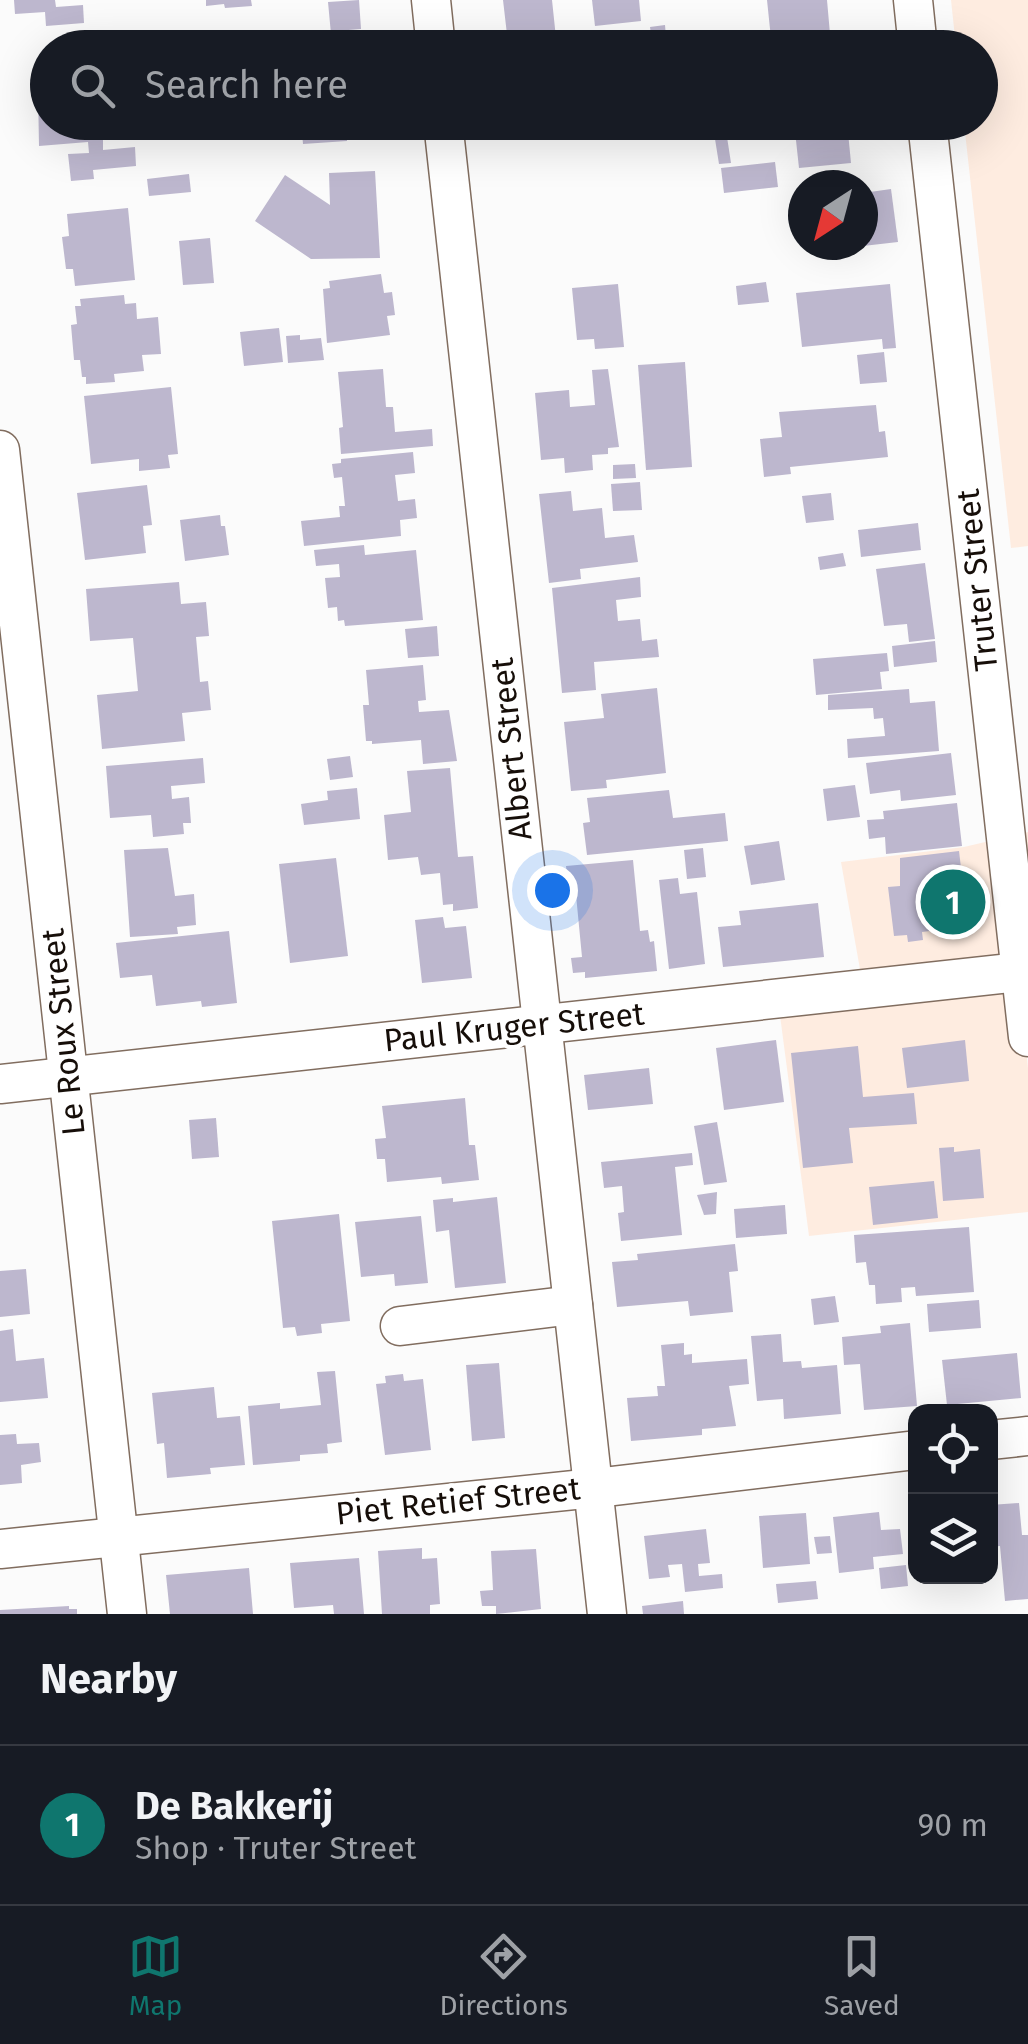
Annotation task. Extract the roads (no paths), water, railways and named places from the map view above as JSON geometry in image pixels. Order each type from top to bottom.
[{"type":"street","points":[[430,0],[434,30]]},
{"type":"street","points":[[913,0],[916,30]]},
{"type":"street","name":"Albert Street","points":[[446,140],[606,1614]]},
{"type":"street","name":"Truter Street","points":[[929,140],[1024,972],[1028,1037]]},
{"type":"street","name":"Le Roux Street","points":[[0,450],[128,1614]]},
{"type":"street","name":"Paul Kruger Street","points":[[0,1084],[1024,972]]},
{"type":"street","points":[[400,1326],[573,1305]]},
{"type":"street","points":[[998,1439],[1028,1436]]},
{"type":"street","name":"Piet Retief Street","points":[[0,1549],[908,1451]]},
{"type":"place","name":"De Bakkerij","points":[[953,902]]}]
